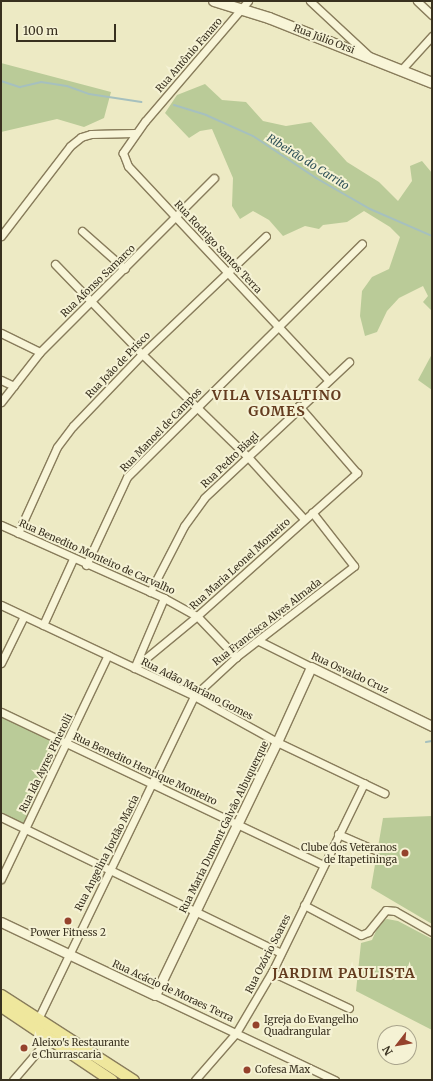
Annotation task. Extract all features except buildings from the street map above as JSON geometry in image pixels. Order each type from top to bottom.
[{"type":"main road","name":"Rua Júlio Orsi","points":[[214,1],[241,9],[402,69],[432,83]]},
{"type":"main road","points":[[1,995],[133,1080]]},
{"type":"main road","points":[[1,1006],[111,1080]]},
{"type":"street","name":"Rua Antônio Fanaro","points":[[145,121],[248,1]]},
{"type":"street","points":[[310,1],[372,58]]},
{"type":"street","points":[[417,1],[432,15]]},
{"type":"street","points":[[402,69],[432,36]]},
{"type":"street","name":"Rua Rodrigo Santos Terra","points":[[145,121],[135,133],[123,153],[128,166],[228,271],[328,380]]},
{"type":"street","points":[[1,236],[70,146],[81,137],[92,134],[135,133]]},
{"type":"street","name":"Rua Afonso Samarco","points":[[1,402],[40,352],[177,218],[214,178]]},
{"type":"street","points":[[82,231],[125,269]]},
{"type":"street","name":"Rua João de Prisco","points":[[18,533],[57,447],[73,426],[142,354],[266,236]]},
{"type":"street","name":"Rua Manoel de Campos","points":[[86,565],[127,477],[362,244]]},
{"type":"street","points":[[56,264],[142,354],[248,457],[304,519]]},
{"type":"street","points":[[1,333],[40,352]]},
{"type":"street","name":"Rua Pedro Biagi","points":[[150,592],[193,511],[299,406],[349,362]]},
{"type":"street","points":[[1,380],[14,386]]},
{"type":"street","name":"Rua Maria Leonel Monteiro","points":[[134,668],[197,616],[357,473],[299,406]]},
{"type":"street","name":"Rua Francisca Alves Almada","points":[[194,696],[236,657],[259,641],[354,566],[312,512]]},
{"type":"street","name":"Rua Benedito Monteiro de Carvalho","points":[[1,525],[86,565],[164,598],[197,616],[236,657]]},
{"type":"street","points":[[43,625],[73,559]]},
{"type":"street","points":[[134,668],[164,598]]},
{"type":"street","name":"Rua Adão Mariano Gomes","points":[[1,605],[194,696],[277,742],[384,793]]},
{"type":"street","points":[[1,663],[24,616]]},
{"type":"street","name":"Rua Osvaldo Cruz","points":[[259,641],[432,726]]},
{"type":"street","points":[[144,647],[152,653]]},
{"type":"street","name":"Rua Ida Ayres Pinerolli","points":[[1,879],[67,744],[108,655]]},
{"type":"street","name":"Rua Maria Dumont Galvão Albuquerque","points":[[155,995],[277,742],[310,667]]},
{"type":"street","name":"Rua Angelina Jordão Macia","points":[[38,1019],[68,954],[153,784],[194,696]]},
{"type":"street","name":"Rua Benedito Henrique Monteiro","points":[[1,712],[323,865]]},
{"type":"street","name":"Rua Ozório Soares","points":[[196,1080],[236,1033],[272,972],[338,834],[364,784]]},
{"type":"street","points":[[1,817],[281,953]]},
{"type":"street","points":[[338,834],[375,850]]},
{"type":"street","points":[[304,905],[361,935],[368,932],[386,910],[395,911],[432,932]]},
{"type":"street","name":"Rua Acácio de Moraes Terra","points":[[1,922],[335,1080]]},
{"type":"street","points":[[272,972],[349,1008]]},
{"type":"street","points":[[13,1080],[49,1038]]},
{"type":"green space","points":[[1,63],[111,92],[104,118],[84,127],[57,119],[1,132]]},
{"type":"green space","points":[[205,84],[222,100],[246,102],[263,121],[286,126],[311,122],[347,162],[379,182],[398,201],[412,181],[410,166],[422,161],[432,173],[432,311],[423,302],[428,296],[423,286],[399,298],[387,311],[377,332],[365,336],[360,316],[362,291],[372,277],[389,269],[400,237],[390,227],[364,211],[347,222],[323,225],[319,229],[305,226],[283,236],[269,220],[253,211],[240,219],[232,206],[233,178],[212,129],[200,131],[189,138],[165,113],[177,95]]},
{"type":"green space","points":[[432,354],[432,390],[418,380]]},
{"type":"green space","points":[[1,715],[63,745],[25,825],[1,813]]},
{"type":"green space","name":"Clube dos Veteranos de Itapetininga","points":[[432,816],[432,924],[371,888],[383,818]]},
{"type":"green space","points":[[387,919],[398,921],[432,939],[432,1030],[356,991],[361,943],[372,940],[380,922]]},
{"type":"waterway","name":"Ribeirão do Carrito","points":[[1,81],[20,87],[41,82],[67,86],[89,94],[141,102]]},
{"type":"waterway","name":"Ribeirão do Carrito","points":[[174,105],[206,115],[253,136],[316,178],[370,209],[432,236]]},
{"type":"waterway","points":[[426,742],[432,741]]},
{"type":"place","name":"Clube dos Veteranos de Itapetininga","points":[[405,853]]},
{"type":"place","name":"Power Fitness 2","points":[[68,921]]},
{"type":"place","name":"Igreja do Evangelho Quadrangular","points":[[256,1025]]},
{"type":"place","name":"Aleixo's Restaurante e Churrascaria","points":[[24,1048]]},
{"type":"place","name":"Cofesa Max","points":[[247,1070]]},
{"type":"district","name":"VILA VISALTINO GOMES","points":[[277,404]]},
{"type":"district","name":"JARDIM PAULISTA","points":[[344,973]]}]
